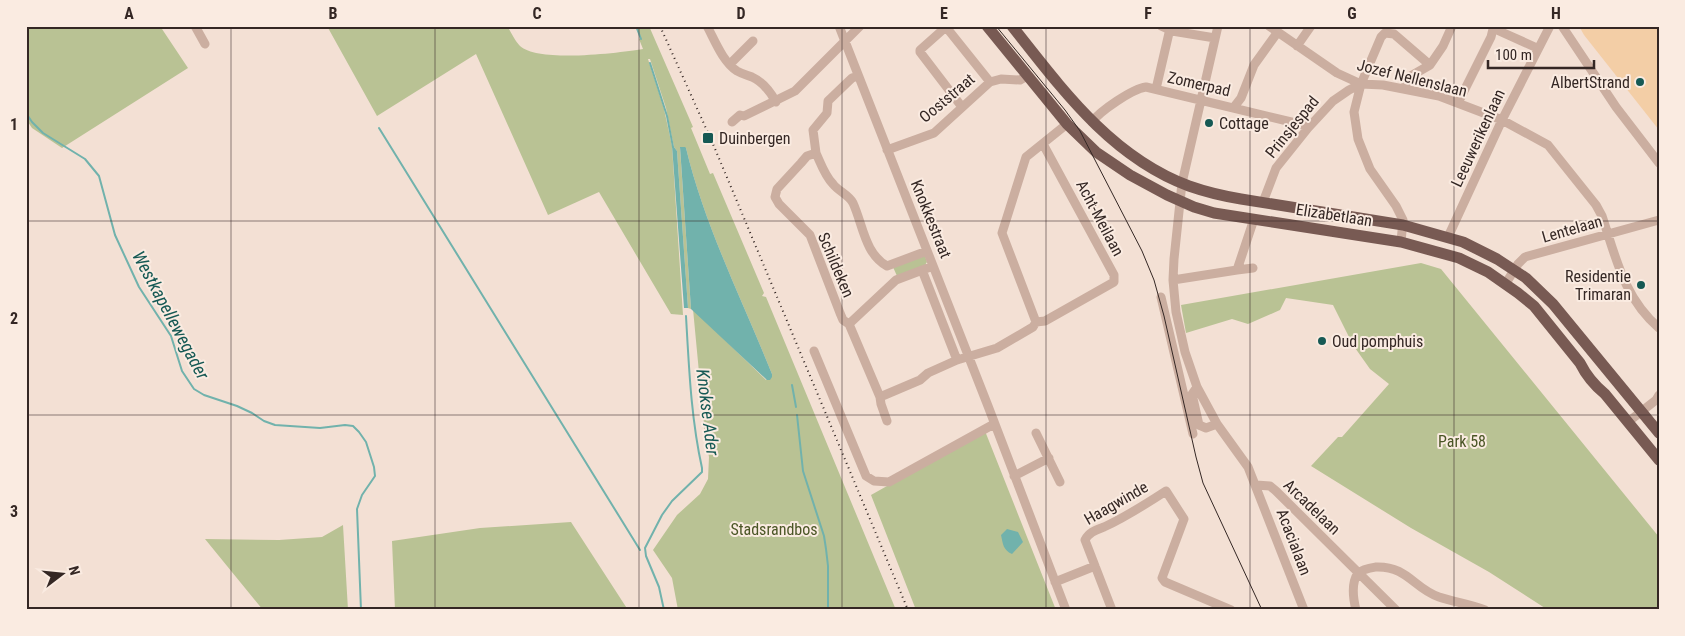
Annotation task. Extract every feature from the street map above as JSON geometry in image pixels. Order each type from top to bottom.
[{"type":"main road","name":"Elizabetlaan","points":[[987,26],[1067,124],[1081,138],[1112,163],[1180,201],[1207,211],[1402,242],[1459,258],[1506,283],[1534,306],[1580,363],[1585,372],[1659,460]]},
{"type":"main road","name":"Elizabetlaan","points":[[1012,26],[1092,122],[1128,153],[1182,183],[1215,194],[1403,225],[1448,237],[1474,247],[1514,270],[1526,278],[1552,304],[1643,410],[1659,433]]},
{"type":"street","points":[[195,26],[205,44]]},
{"type":"street","points":[[707,26],[720,51],[730,64],[737,71],[753,77],[763,84],[776,102]]},
{"type":"street","name":"Knokkestraat","points":[[839,26],[1066,610]]},
{"type":"street","points":[[732,122],[740,115],[744,116],[776,102],[795,91],[860,26]]},
{"type":"street","points":[[1161,26],[1172,31],[1215,38]]},
{"type":"street","name":"Arcadelaan","points":[[1218,26],[1182,183],[1180,201],[1173,280],[1176,312],[1185,352],[1197,387],[1217,424],[1248,467],[1256,485],[1270,486],[1276,490],[1396,610]]},
{"type":"street","name":"Jozef Nellenslaan","points":[[1269,26],[1337,73],[1361,84],[1383,85],[1404,89],[1458,103],[1502,120],[1548,144],[1596,205],[1602,216],[1627,289],[1635,302],[1659,328]]},
{"type":"street","points":[[1297,46],[1312,26]]},
{"type":"street","points":[[1404,89],[1409,77],[1430,65],[1443,46],[1452,26]]},
{"type":"street","name":"Leeuwerikenlaan","points":[[1448,237],[1502,120],[1537,48],[1550,26]]},
{"type":"street","points":[[1562,26],[1616,107],[1659,164]]},
{"type":"street","points":[[962,107],[920,50],[947,27],[990,82]]},
{"type":"street","points":[[1458,103],[1492,28],[1537,48]]},
{"type":"street","points":[[1156,89],[1169,33],[1172,31]]},
{"type":"street","points":[[1234,107],[1241,98],[1254,65],[1277,33]]},
{"type":"street","points":[[1402,242],[1404,220],[1370,169],[1358,139],[1354,112],[1361,84],[1381,37],[1385,33],[1394,34],[1430,65]]},
{"type":"street","points":[[730,64],[753,41]]},
{"type":"street","points":[[858,76],[852,78],[828,101],[827,113],[813,130],[816,153],[826,176],[833,185],[852,200],[872,254],[880,262],[888,266],[896,280]]},
{"type":"street","name":"Ooststraat","points":[[887,150],[934,133],[990,82],[1001,79],[1020,80],[1027,76]]},
{"type":"street","name":"Prinsjespad","points":[[1263,202],[1276,168],[1308,128],[1333,101],[1348,90],[1361,84]]},
{"type":"street","name":"Zomerpad","points":[[1092,122],[1099,114],[1140,88],[1146,87],[1234,107],[1304,125],[1308,128]]},
{"type":"street","points":[[1036,322],[1002,233],[1026,158],[1067,124]]},
{"type":"street","name":"Acht-Meilaan","points":[[968,356],[997,348],[1033,327],[1036,322],[1044,321],[1112,284],[1115,279],[1043,144]]},
{"type":"street","name":"Schildeken","points":[[816,153],[808,156],[777,189],[776,197],[779,204],[810,235],[843,320],[849,324],[880,397],[887,421]]},
{"type":"street","points":[[1237,270],[1254,219]]},
{"type":"street","name":"Lentelaan","points":[[1506,283],[1525,258],[1659,220]]},
{"type":"street","points":[[888,266],[927,251]]},
{"type":"street","name":"Schildeken","points":[[849,324],[896,280],[933,266]]},
{"type":"street","points":[[1173,280],[1253,268]]},
{"type":"street","name":"Knokkestraat","points":[[922,270],[957,360]]},
{"type":"street","points":[[1161,297],[1193,434]]},
{"type":"street","points":[[1165,315],[1176,312]]},
{"type":"street","points":[[814,351],[866,476],[874,481],[889,482],[994,424]]},
{"type":"street","points":[[880,397],[968,356]]},
{"type":"street","name":"Arcadelaan","points":[[1197,387],[1192,394],[1200,425],[1206,428],[1217,424]]},
{"type":"street","points":[[1628,422],[1659,395]]},
{"type":"street","points":[[1036,433],[1060,482]]},
{"type":"street","points":[[1014,476],[1049,458]]},
{"type":"street","name":"Acacialaan","points":[[1256,485],[1304,610]]},
{"type":"street","name":"Haagwinde","points":[[1112,610],[1085,540],[1088,535],[1122,519],[1166,491],[1184,519],[1162,578],[1165,582],[1231,610]]},
{"type":"street","points":[[1054,582],[1095,566]]},
{"type":"street","points":[[1356,610],[1354,583],[1358,573],[1370,568],[1386,567],[1400,570],[1424,589],[1439,596],[1485,610]]},
{"type":"green space","points":[[26,26],[160,26],[188,68],[62,148],[32,128],[26,119]]},
{"type":"green space","name":"Stadsrandbos","points":[[327,26],[507,26],[520,46],[530,51],[544,54],[579,55],[643,49],[636,26],[649,26],[693,127],[691,128],[710,174],[713,173],[764,293],[762,296],[766,297],[896,610],[678,610],[672,578],[653,550],[677,515],[700,494],[708,479],[709,457],[705,436],[693,309],[766,380],[772,374],[703,206],[686,148],[680,148],[691,309],[688,308],[677,151],[674,147],[666,108],[650,59],[648,59],[664,109],[672,146],[683,315],[671,314],[599,192],[548,215],[476,54],[377,116]]},
{"type":"green space","points":[[925,256],[927,262],[925,265],[897,276],[893,267]]},
{"type":"green space","name":"Park 58","points":[[1421,263],[1441,269],[1659,537],[1659,610],[1548,610],[1489,572],[1411,528],[1311,466],[1338,437],[1342,437],[1389,384],[1370,369],[1353,345],[1333,305],[1286,298],[1280,310],[1248,324],[1232,319],[1186,333],[1181,305]]},
{"type":"green space","points":[[985,431],[1056,610],[916,610],[871,495]]},
{"type":"green space","points":[[571,522],[628,610],[395,610],[392,541],[480,528]]},
{"type":"green space","points":[[343,525],[348,610],[263,610],[205,539],[279,540],[322,537]]},
{"type":"sand","name":"AlbertStrand","points":[[1579,26],[1659,26],[1659,130],[1584,35]]},
{"type":"water","points":[[672,146],[677,151],[688,308],[684,308]]},
{"type":"water","points":[[680,147],[686,148],[703,206],[772,374],[770,380],[767,380],[691,309]]},
{"type":"water","points":[[1007,529],[1018,532],[1023,542],[1012,554],[1005,549],[1001,535]]},
{"type":"waterway","name":"Knokse Ader","points":[[636,26],[641,39]]},
{"type":"waterway","name":"Knokse Ader","points":[[650,63],[667,116],[673,147]]},
{"type":"waterway","name":"Westkapellewegader","points":[[26,113],[43,133],[85,159],[99,176],[115,235],[139,287],[171,336],[182,371],[194,389],[204,395],[237,406],[275,425],[320,428],[353,426],[366,442],[375,476],[362,495],[357,509],[361,610]]},
{"type":"waterway","points":[[379,128],[640,550]]},
{"type":"waterway","name":"Knokse Ader","points":[[664,610],[659,587],[646,556],[645,548],[662,515],[672,501],[702,472],[689,374],[686,316]]},
{"type":"waterway","points":[[792,385],[796,407]]},
{"type":"waterway","points":[[797,415],[803,471],[824,536],[828,566],[828,610]]},
{"type":"tram line","points":[[996,26],[1080,131],[1142,251],[1154,280],[1164,316],[1203,483],[1262,610]]},
{"type":"railway","points":[[660,26],[713,144],[908,610]]},
{"type":"place","name":"AlbertStrand","points":[[1640,82]]},
{"type":"place","name":"Cottage","points":[[1209,123]]},
{"type":"place","name":"Duinbergen","points":[[708,138]]},
{"type":"place","name":"Residentie Trimaran","points":[[1641,285]]},
{"type":"place","name":"Oud pomphuis","points":[[1322,341]]}]
